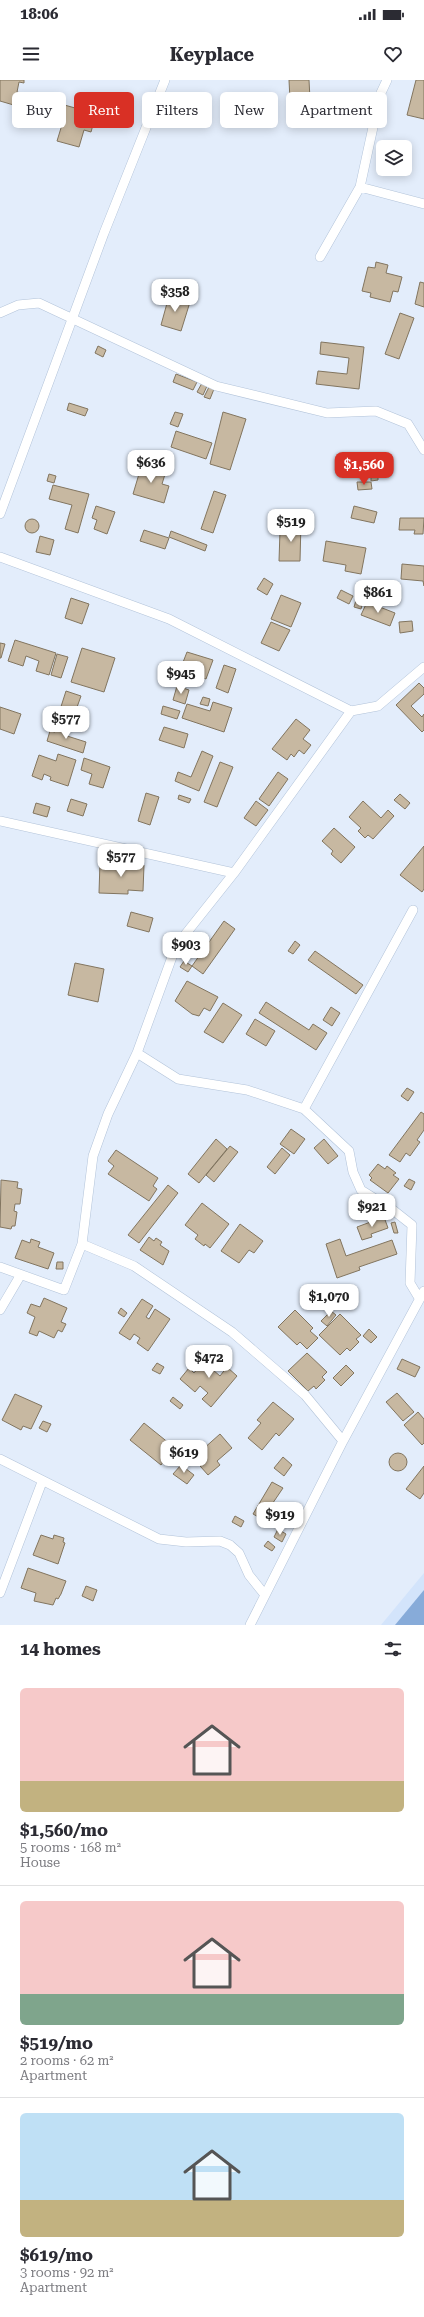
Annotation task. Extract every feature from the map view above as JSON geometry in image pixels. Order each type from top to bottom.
[{"type":"street","points":[[0,514],[104,233],[165,80]]},
{"type":"street","points":[[320,257],[360,187],[380,95],[386,80]]},
{"type":"street","points":[[360,187],[424,204]]},
{"type":"street","points":[[0,313],[18,305],[39,304],[216,386],[327,414],[376,411],[408,424],[424,450]]},
{"type":"street","points":[[0,556],[169,619],[351,711],[378,706],[424,667]]},
{"type":"street","points":[[0,1267],[20,1276],[64,1290],[82,1244],[93,1156],[108,1114],[137,1053],[176,946],[234,872],[351,711]]},
{"type":"street","points":[[0,821],[234,872]]},
{"type":"street","points":[[304,1109],[413,910]]},
{"type":"street","points":[[137,1053],[178,1079],[247,1090],[304,1109],[349,1151],[353,1172],[361,1190],[393,1210],[412,1225],[410,1283],[422,1294],[343,1441],[250,1625]]},
{"type":"street","points":[[82,1244],[134,1266],[232,1332],[305,1395],[343,1441]]},
{"type":"street","points":[[0,1310],[20,1276]]},
{"type":"street","points":[[0,1460],[160,1540],[186,1542],[220,1541],[230,1545],[240,1554],[249,1575],[265,1596]]},
{"type":"street","points":[[0,1593],[42,1482]]},
{"type":"shaded area","points":[[424,1573],[424,1625],[381,1625]]},
{"type":"shaded area","points":[[424,1590],[424,1625],[395,1625]]},
{"type":"building","points":[[0,80],[24,80],[24,83],[19,82],[17,92],[12,92],[12,105],[0,101]]},
{"type":"building","points":[[289,80],[309,80],[310,92],[290,92]]},
{"type":"building","points":[[416,80],[424,80],[424,119],[407,115]]},
{"type":"building","points":[[66,105],[74,108],[74,128],[92,128],[91,132],[84,130],[79,147],[57,141],[61,128],[66,128]]},
{"type":"building","points":[[376,262],[388,265],[386,273],[402,277],[398,292],[393,291],[390,302],[370,297],[371,293],[362,291],[368,267],[375,268]]},
{"type":"building","points":[[420,282],[424,283],[424,307],[415,304]]},
{"type":"building","points":[[169,296],[190,302],[181,331],[161,325]]},
{"type":"building","points":[[400,313],[414,318],[399,359],[385,354]]},
{"type":"building","points":[[321,342],[364,347],[359,389],[316,384],[318,371],[347,374],[349,358],[320,354]]},
{"type":"building","points":[[98,346],[106,350],[103,357],[95,353]]},
{"type":"building","points":[[176,374],[197,382],[193,390],[173,382]]},
{"type":"building","points":[[202,383],[207,386],[203,395],[197,392]]},
{"type":"building","points":[[209,387],[214,389],[210,399],[204,397]]},
{"type":"building","points":[[69,403],[88,409],[85,416],[67,410]]},
{"type":"building","points":[[175,412],[183,414],[178,427],[170,424]]},
{"type":"building","points":[[223,412],[246,419],[230,470],[210,464]]},
{"type":"building","points":[[176,431],[212,443],[206,459],[171,447]]},
{"type":"building","points":[[142,464],[166,471],[162,484],[169,486],[164,503],[133,494]]},
{"type":"building","points":[[371,473],[378,473],[378,480],[371,481]]},
{"type":"building","points":[[49,474],[56,476],[54,483],[47,481]]},
{"type":"building","points":[[357,482],[371,482],[372,489],[358,490]]},
{"type":"building","points":[[53,485],[89,494],[78,533],[65,529],[72,505],[49,499]]},
{"type":"building","points":[[214,491],[226,495],[213,533],[201,529]]},
{"type":"building","points":[[96,506],[115,512],[107,534],[94,529],[97,520],[92,518]]},
{"type":"building","points":[[354,506],[377,512],[374,523],[351,518]]},
{"type":"building","points":[[400,518],[424,518],[423,534],[414,534],[415,530],[399,530]]},
{"type":"building","points":[[29,519],[35,519],[39,523],[39,529],[35,533],[29,533],[25,529],[25,523]]},
{"type":"building","points":[[287,522],[301,522],[300,561],[279,561],[280,531],[286,531]]},
{"type":"building","points":[[144,530],[169,538],[165,549],[140,541]]},
{"type":"building","points":[[171,531],[207,545],[205,551],[169,537]]},
{"type":"building","points":[[40,536],[54,540],[50,555],[36,552]]},
{"type":"building","points":[[326,541],[366,548],[361,574],[345,571],[346,565],[323,561]]},
{"type":"building","points":[[402,564],[424,566],[424,586],[423,581],[401,579]]},
{"type":"building","points":[[264,578],[273,584],[267,595],[257,589]]},
{"type":"building","points":[[341,590],[353,596],[349,604],[337,598]]},
{"type":"building","points":[[281,595],[301,603],[291,627],[271,619]]},
{"type":"building","points":[[357,597],[364,598],[361,609],[354,607]]},
{"type":"building","points":[[71,598],[89,604],[82,624],[65,618]]},
{"type":"building","points":[[367,602],[395,613],[390,626],[361,615]]},
{"type":"building","points":[[412,621],[413,631],[400,633],[399,622]]},
{"type":"building","points":[[271,622],[290,630],[279,651],[261,643]]},
{"type":"building","points":[[15,640],[56,653],[49,675],[36,671],[39,661],[26,656],[23,666],[8,661]]},
{"type":"building","points":[[0,643],[5,644],[1,658],[0,658]]},
{"type":"building","points":[[82,648],[115,658],[104,692],[71,682]]},
{"type":"building","points":[[187,652],[213,660],[206,679],[180,670]]},
{"type":"building","points":[[57,654],[68,657],[61,678],[51,675]]},
{"type":"building","points":[[224,665],[236,669],[228,693],[216,688]]},
{"type":"building","points":[[419,683],[424,688],[424,694],[411,706],[422,717],[424,714],[424,730],[422,732],[396,705]]},
{"type":"building","points":[[177,686],[189,690],[185,704],[173,700]]},
{"type":"building","points":[[66,691],[81,696],[72,721],[58,716]]},
{"type":"building","points":[[203,697],[210,699],[208,706],[200,704]]},
{"type":"building","points":[[213,702],[232,708],[224,732],[182,718],[187,704],[210,711]]},
{"type":"building","points":[[163,706],[180,711],[177,719],[161,714]]},
{"type":"building","points":[[0,707],[21,714],[14,734],[0,729]]},
{"type":"building","points":[[296,719],[310,730],[303,739],[311,745],[304,754],[299,750],[294,757],[291,754],[287,760],[272,749]]},
{"type":"building","points":[[58,724],[67,727],[64,735],[86,742],[83,753],[47,741],[50,731],[55,732]]},
{"type":"building","points":[[164,727],[188,734],[184,748],[159,740]]},
{"type":"building","points":[[202,751],[213,756],[199,791],[175,781],[178,772],[191,777]]},
{"type":"building","points":[[58,754],[76,760],[68,786],[50,780],[51,777],[44,774],[42,780],[32,776],[39,755],[56,761]]},
{"type":"building","points":[[84,758],[110,767],[103,788],[89,784],[92,774],[81,770]]},
{"type":"building","points":[[220,762],[233,767],[217,807],[204,802]]},
{"type":"building","points":[[278,772],[288,779],[269,806],[259,799]]},
{"type":"building","points":[[146,793],[159,797],[150,825],[138,821]]},
{"type":"building","points":[[400,794],[410,803],[405,809],[394,800]]},
{"type":"building","points":[[179,795],[191,799],[189,803],[178,799]]},
{"type":"building","points":[[71,799],[87,804],[83,816],[67,811]]},
{"type":"building","points":[[256,801],[268,810],[256,826],[244,818]]},
{"type":"building","points":[[363,801],[381,818],[388,810],[394,816],[373,839],[368,835],[365,838],[358,831],[361,828],[349,817]]},
{"type":"building","points":[[36,803],[50,807],[47,817],[33,813]]},
{"type":"building","points":[[334,828],[355,847],[341,863],[331,854],[333,851],[322,841]]},
{"type":"building","points":[[424,846],[424,889],[422,892],[400,875]]},
{"type":"building","points":[[100,862],[144,865],[143,891],[128,890],[128,894],[99,893]]},
{"type":"building","points":[[131,912],[153,918],[149,932],[127,926]]},
{"type":"building","points":[[224,921],[235,929],[203,974],[192,966]]},
{"type":"building","points":[[295,941],[300,945],[293,954],[288,951]]},
{"type":"building","points":[[315,951],[363,985],[356,994],[308,960]]},
{"type":"building","points":[[184,961],[192,966],[188,972],[180,967]]},
{"type":"building","points":[[75,963],[104,969],[98,1002],[68,995]]},
{"type":"building","points":[[187,981],[218,997],[210,1011],[204,1008],[199,1016],[192,1014],[175,1001]]},
{"type":"building","points":[[266,1002],[309,1030],[313,1024],[327,1033],[316,1050],[259,1013]]},
{"type":"building","points":[[223,1003],[242,1015],[223,1043],[204,1032]]},
{"type":"building","points":[[331,1007],[340,1013],[332,1026],[323,1020]]},
{"type":"building","points":[[255,1019],[275,1031],[266,1046],[246,1034]]},
{"type":"building","points":[[407,1088],[414,1092],[408,1101],[401,1096]]},
{"type":"building","points":[[421,1112],[424,1114],[424,1130],[417,1140],[420,1142],[410,1156],[406,1153],[400,1162],[389,1155]]},
{"type":"building","points":[[291,1129],[305,1139],[294,1154],[280,1144]]},
{"type":"building","points":[[216,1139],[227,1149],[199,1183],[188,1174]]},
{"type":"building","points":[[324,1139],[338,1156],[328,1164],[314,1148]]},
{"type":"building","points":[[230,1146],[238,1152],[214,1182],[206,1175]]},
{"type":"building","points":[[282,1148],[290,1155],[275,1174],[267,1167]]},
{"type":"building","points":[[116,1150],[158,1178],[153,1186],[157,1189],[149,1201],[108,1174],[114,1166],[108,1161]]},
{"type":"building","points":[[378,1164],[385,1169],[387,1166],[396,1173],[393,1175],[399,1179],[388,1193],[370,1180],[372,1178],[369,1175]]},
{"type":"building","points":[[409,1179],[415,1182],[411,1190],[404,1186]]},
{"type":"building","points":[[1,1180],[18,1182],[17,1188],[22,1189],[20,1204],[15,1204],[14,1211],[17,1212],[15,1226],[12,1226],[11,1229],[0,1227]]},
{"type":"building","points":[[168,1185],[178,1193],[139,1243],[128,1235]]},
{"type":"building","points":[[202,1203],[229,1224],[210,1248],[205,1244],[204,1246],[195,1239],[198,1235],[185,1225]]},
{"type":"building","points":[[384,1217],[388,1228],[371,1234],[372,1237],[362,1240],[357,1227]]},
{"type":"building","points":[[395,1222],[398,1233],[394,1233],[391,1223]]},
{"type":"building","points":[[240,1224],[263,1241],[254,1253],[249,1250],[239,1263],[221,1251]]},
{"type":"building","points":[[149,1237],[154,1241],[156,1238],[162,1242],[160,1245],[169,1251],[163,1265],[140,1250]]},
{"type":"building","points":[[31,1239],[40,1242],[38,1247],[54,1253],[48,1269],[15,1258],[22,1240],[30,1243]]},
{"type":"building","points":[[340,1239],[346,1256],[392,1240],[397,1254],[359,1267],[360,1270],[337,1278],[326,1244]]},
{"type":"building","points":[[57,1262],[63,1262],[63,1269],[56,1269]]},
{"type":"building","points":[[44,1298],[67,1308],[61,1322],[66,1324],[62,1332],[58,1330],[54,1338],[39,1331],[37,1336],[29,1333],[35,1317],[27,1313],[31,1304],[40,1307]]},
{"type":"building","points":[[142,1299],[153,1306],[146,1317],[149,1319],[155,1309],[170,1319],[148,1351],[137,1343],[140,1338],[134,1334],[130,1340],[119,1333]]},
{"type":"building","points":[[121,1308],[127,1313],[124,1317],[118,1313]]},
{"type":"building","points":[[295,1310],[313,1328],[310,1331],[318,1338],[307,1349],[300,1342],[297,1345],[278,1327]]},
{"type":"building","points":[[331,1311],[336,1315],[327,1326],[321,1321]]},
{"type":"building","points":[[340,1314],[361,1335],[356,1339],[359,1342],[350,1351],[347,1348],[340,1355],[319,1335]]},
{"type":"building","points":[[369,1329],[377,1337],[371,1343],[363,1336]]},
{"type":"building","points":[[211,1352],[221,1361],[213,1370],[220,1376],[227,1367],[237,1376],[211,1407],[202,1399],[208,1393],[200,1386],[195,1392],[180,1379],[189,1368],[194,1373]]},
{"type":"building","points":[[307,1353],[327,1372],[322,1377],[325,1380],[316,1389],[314,1386],[308,1391],[288,1371]]},
{"type":"building","points":[[402,1359],[420,1367],[415,1377],[397,1369]]},
{"type":"building","points":[[157,1363],[164,1367],[160,1374],[152,1370]]},
{"type":"building","points":[[346,1365],[354,1373],[341,1386],[333,1378]]},
{"type":"building","points":[[397,1393],[414,1412],[403,1421],[386,1402]]},
{"type":"building","points":[[15,1394],[42,1406],[31,1429],[23,1426],[21,1430],[2,1420]]},
{"type":"building","points":[[173,1397],[183,1405],[180,1409],[170,1401]]},
{"type":"building","points":[[273,1402],[294,1419],[279,1436],[276,1433],[262,1450],[248,1438],[261,1423],[257,1420]]},
{"type":"building","points":[[418,1412],[424,1419],[424,1443],[422,1445],[404,1425]]},
{"type":"building","points":[[43,1421],[51,1424],[47,1432],[39,1428]]},
{"type":"building","points":[[144,1423],[175,1448],[161,1465],[130,1440]]},
{"type":"building","points":[[220,1434],[232,1448],[217,1461],[220,1465],[208,1475],[193,1458]]},
{"type":"building","points":[[394,1453],[402,1453],[407,1458],[405,1469],[402,1471],[394,1471],[389,1466],[389,1458]]},
{"type":"building","points":[[283,1457],[292,1465],[284,1476],[274,1468]]},
{"type":"building","points":[[181,1465],[194,1475],[187,1484],[173,1474]]},
{"type":"building","points":[[424,1466],[424,1493],[420,1499],[406,1489]]},
{"type":"building","points":[[272,1482],[283,1488],[262,1519],[253,1514]]},
{"type":"building","points":[[235,1516],[244,1521],[241,1527],[232,1522]]},
{"type":"building","points":[[278,1529],[286,1534],[282,1542],[274,1537]]},
{"type":"building","points":[[41,1535],[53,1539],[54,1535],[64,1538],[63,1542],[65,1543],[58,1564],[33,1555]]},
{"type":"building","points":[[268,1541],[275,1547],[272,1551],[264,1546]]},
{"type":"building","points":[[28,1568],[66,1581],[61,1594],[58,1599],[56,1598],[53,1605],[34,1601],[36,1593],[21,1588]]},
{"type":"building","points":[[86,1586],[97,1590],[93,1601],[82,1596]]}]
